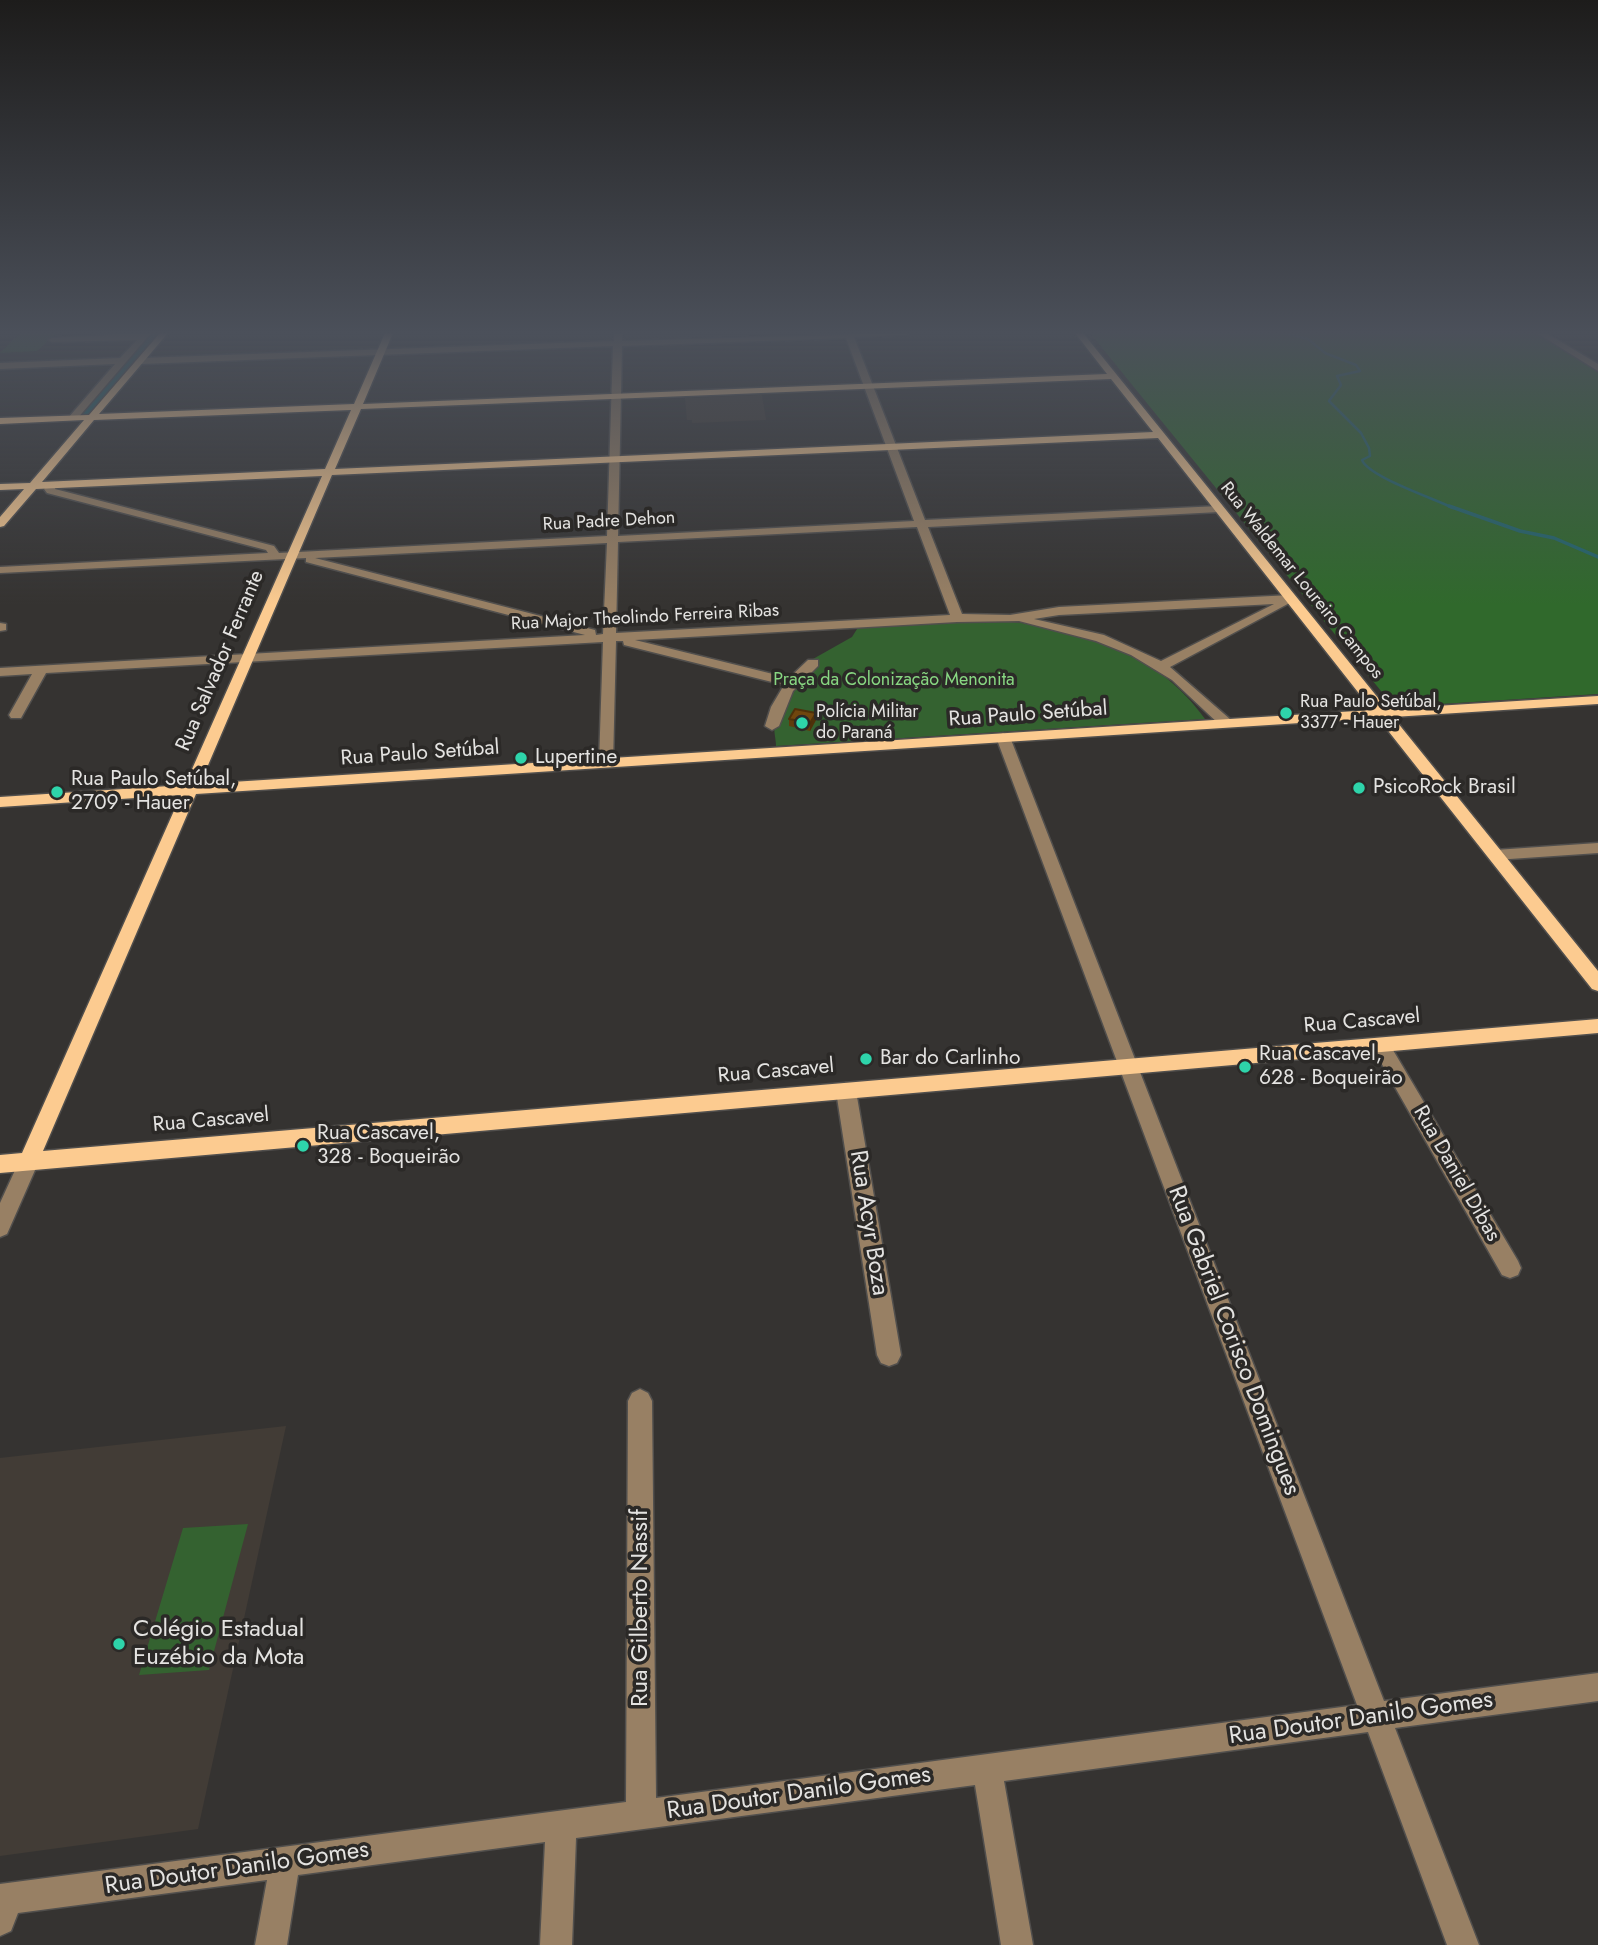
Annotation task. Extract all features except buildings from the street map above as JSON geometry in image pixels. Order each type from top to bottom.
[{"type":"main road","points":[[0,524],[87,424]]},
{"type":"main road","name":"Rua Salvador Ferrante","points":[[29,1161],[247,658],[297,555],[349,424]]},
{"type":"main road","name":"Rua Waldemar Loureiro Campos","points":[[1152,424],[1598,984]]},
{"type":"main road","points":[[0,487],[1161,435]]},
{"type":"main road","name":"Rua Paulo Setúbal","points":[[0,802],[1598,700]]},
{"type":"main road","name":"Rua Cascavel","points":[[0,1164],[1598,1026]]},
{"type":"street","points":[[606,763],[616,424]]},
{"type":"street","points":[[883,424],[957,618]]},
{"type":"street","points":[[51,485],[51,491],[270,548],[275,556]]},
{"type":"street","name":"Rua Padre Dehon","points":[[0,570],[1219,509]]},
{"type":"street","points":[[297,555],[791,683]]},
{"type":"street","points":[[1162,666],[1291,599]]},
{"type":"street","name":"Rua Major Theolindo Ferreira Ribas","points":[[0,672],[957,618],[1010,619],[1059,611],[1291,599]]},
{"type":"street","points":[[1010,619],[1089,634],[1126,648],[1162,666],[1226,723]]},
{"type":"street","points":[[772,726],[776,709],[791,683],[813,663]]},
{"type":"street","points":[[16,715],[41,670]]},
{"type":"street","name":"Rua Gabriel Corisco Domingues","points":[[1003,737],[1464,1945]]},
{"type":"street","points":[[1495,855],[1598,848]]},
{"type":"street","name":"Rua Daniel Dibas","points":[[1380,1045],[1510,1268]]},
{"type":"street","name":"Rua Acyr Boza","points":[[846,1091],[889,1354]]},
{"type":"street","points":[[0,1227],[29,1161]]},
{"type":"street","name":"Rua Gilberto Nassif","points":[[640,1401],[641,1815]]},
{"type":"street","name":"Rua Doutor Danilo Gomes","points":[[2,1907],[285,1863],[1598,1687]]},
{"type":"street","points":[[987,1768],[1017,1945]]},
{"type":"street","points":[[556,1945],[561,1825]]},
{"type":"street","points":[[271,1945],[285,1863]]},
{"type":"shaded area","name":"Colégio Estadual Euzébio da Mota","points":[[286,1426],[198,1829],[0,1856],[0,1458]]},
{"type":"green space","points":[[1164,424],[1598,424],[1598,694],[1394,707]]},
{"type":"green space","name":"Praça da Colonização Menonita","points":[[991,620],[1052,628],[1082,636],[1137,658],[1185,695],[1205,719],[776,746],[775,723],[786,698],[798,681],[819,663],[813,659],[852,637],[859,626]]},
{"type":"green space","points":[[248,1524],[209,1670],[139,1675],[183,1528]]},
{"type":"waterway","points":[[1352,424],[1361,433],[1369,448],[1370,456],[1362,460],[1367,467],[1389,480],[1453,508]]},
{"type":"waterway","points":[[1449,506],[1520,531],[1554,538],[1598,557]]},
{"type":"place","name":"Rua Paulo Setúbal, 3377 - Hauer","points":[[1286,713]]},
{"type":"place","name":"Polícia Militar do Paraná","points":[[802,723]]},
{"type":"place","name":"Lupertine","points":[[521,758]]},
{"type":"place","name":"PsicoRock Brasil","points":[[1359,788]]},
{"type":"place","name":"Rua Paulo Setúbal, 2709 - Hauer","points":[[57,792]]},
{"type":"place","name":"Bar do Carlinho","points":[[866,1059]]},
{"type":"place","name":"Rua Cascavel, 628 - Boqueirão","points":[[1245,1067]]},
{"type":"place","name":"Rua Cascavel, 328 - Boqueirão","points":[[303,1146]]},
{"type":"place","name":"Colégio Estadual Euzébio da Mota","points":[[119,1644]]}]
